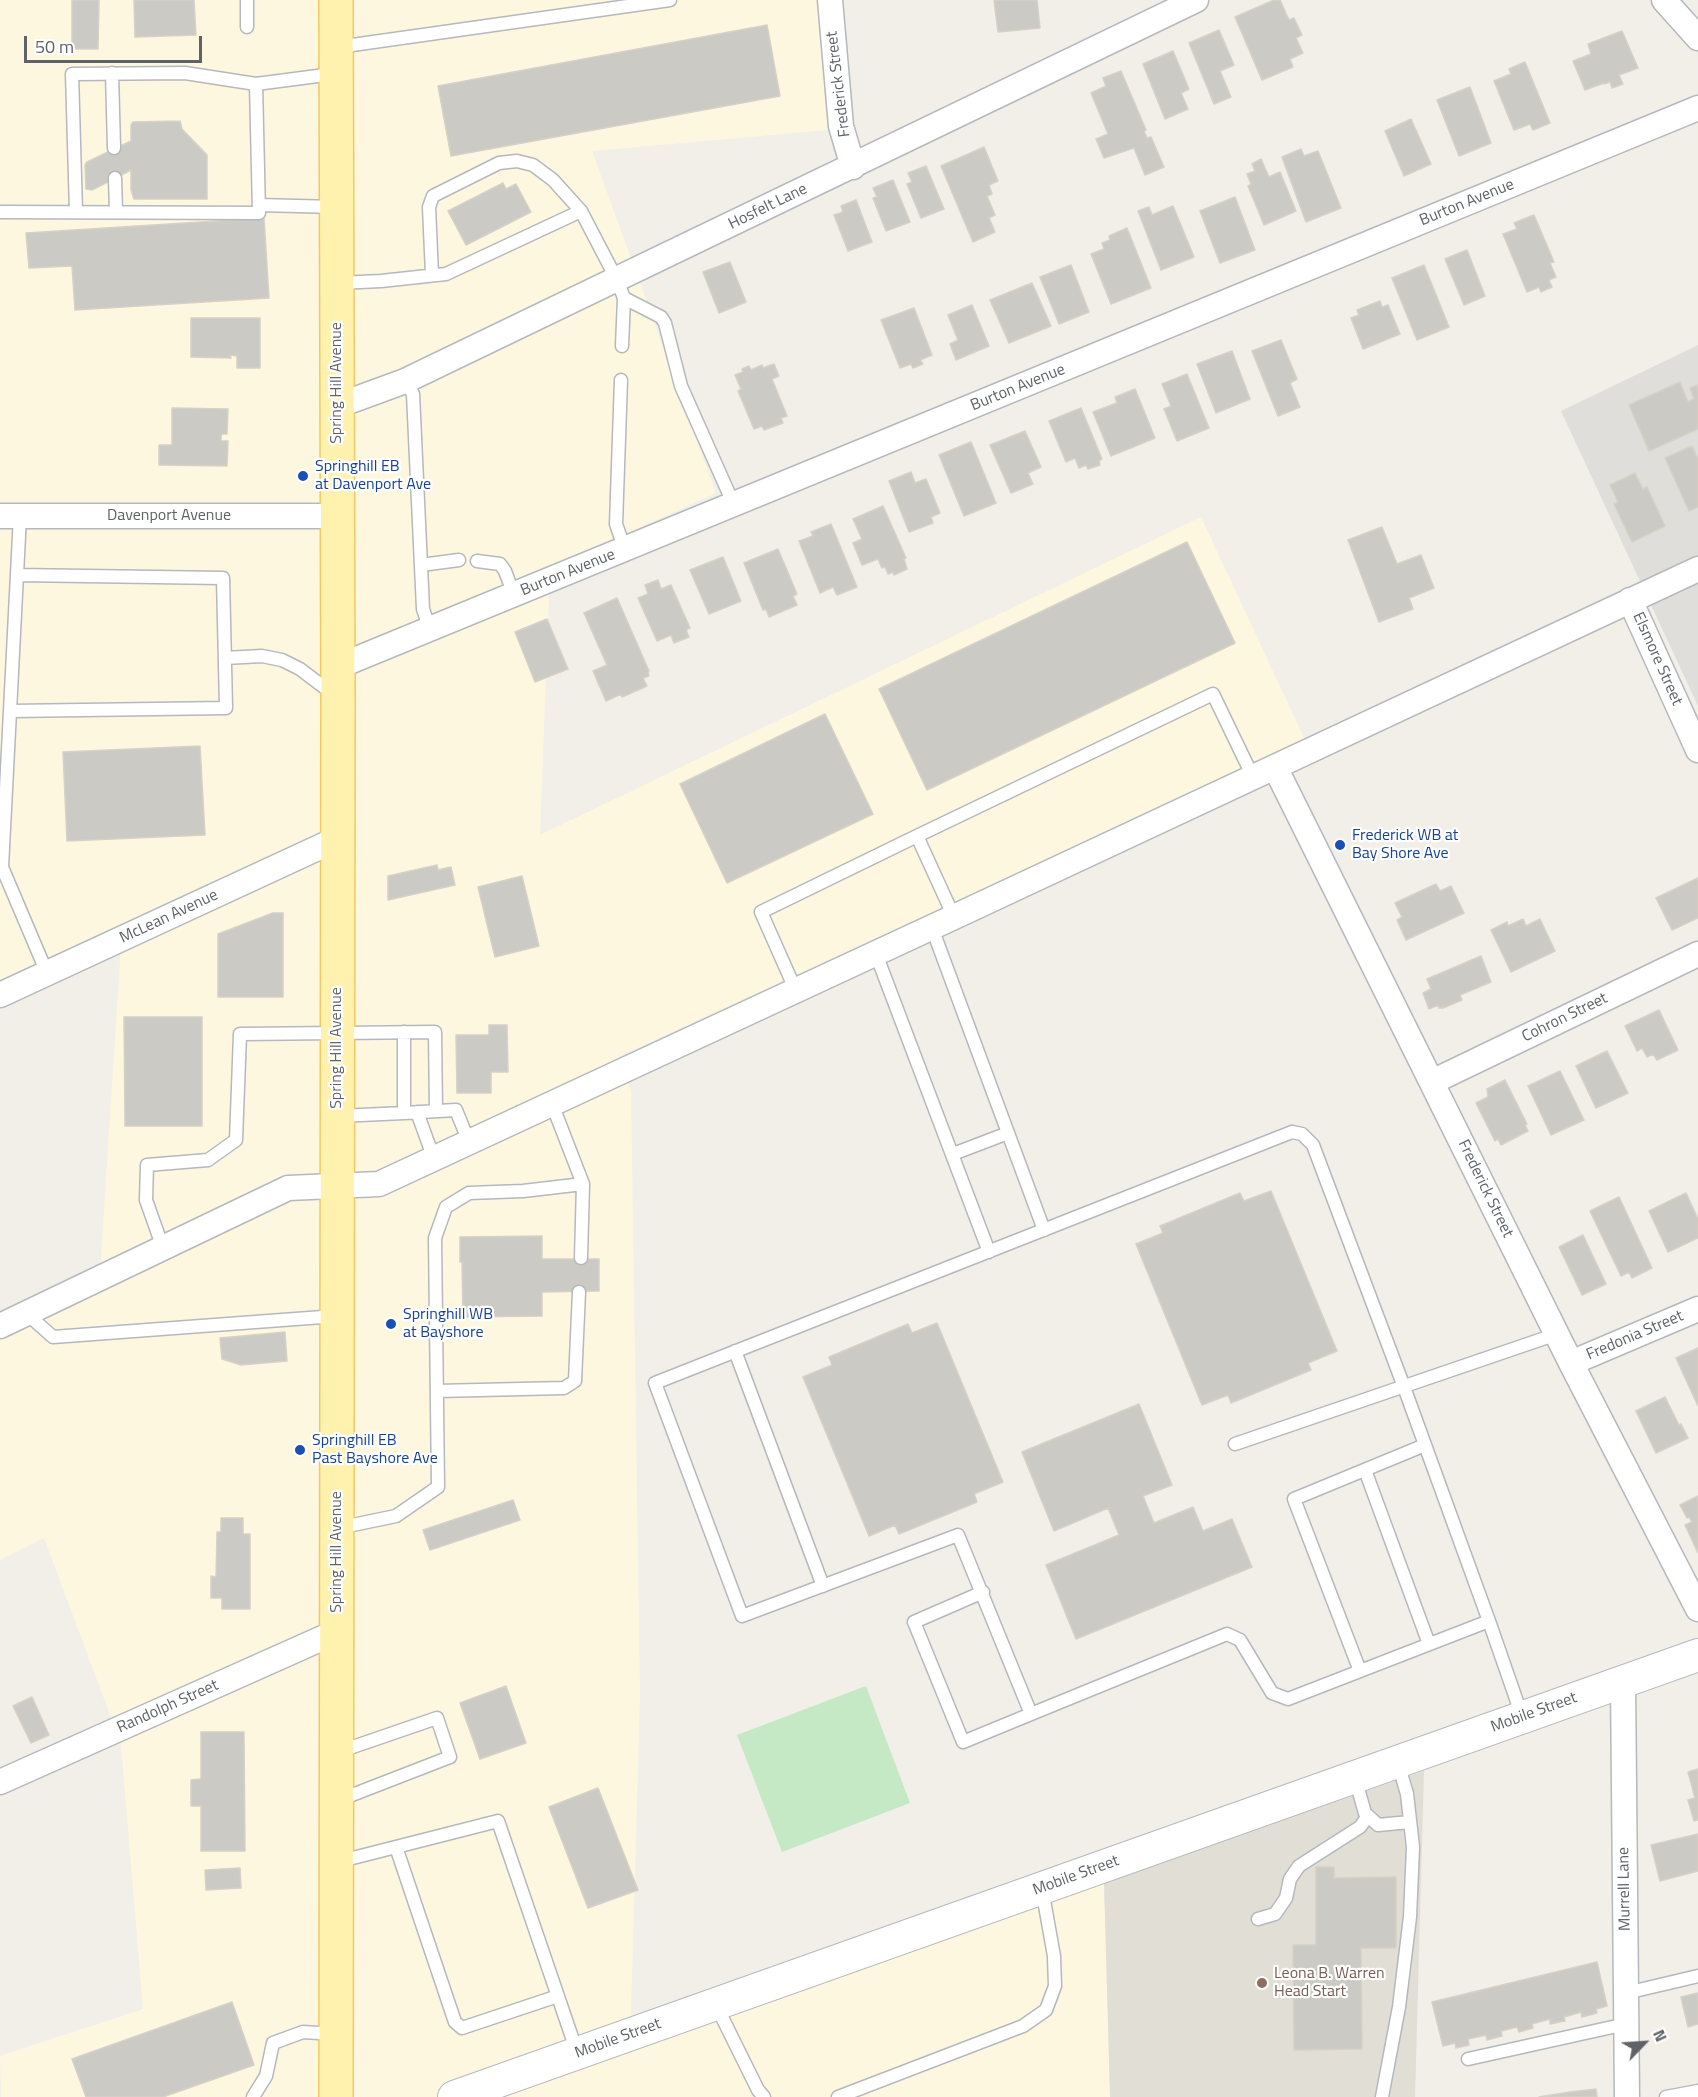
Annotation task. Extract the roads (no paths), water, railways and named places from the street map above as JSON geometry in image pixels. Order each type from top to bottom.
[{"type":"main road","name":"Spring Hill Avenue","points":[[336,0],[338,682],[336,2097]]},
{"type":"street","name":"Frederick Street","points":[[830,0],[841,126],[853,167]]},
{"type":"street","name":"Hosfelt Lane","points":[[337,406],[405,381],[621,289],[853,167],[1196,0]]},
{"type":"street","points":[[1664,0],[1698,38]]},
{"type":"street","name":"Burton Avenue","points":[[338,682],[430,630],[1698,108]]},
{"type":"street","name":"Davenport Avenue","points":[[10,516],[337,516]]},
{"type":"street","points":[[0,1326],[288,1188],[380,1184],[954,918],[1698,568]]},
{"type":"street","name":"Elsmore Street","points":[[1630,600],[1698,750]]},
{"type":"street","name":"Frederick Street","points":[[1275,767],[1571,1363],[1698,1609]]},
{"type":"street","name":"McLean Avenue","points":[[0,995],[337,839]]},
{"type":"street","name":"Cohron Street","points":[[1432,1082],[1698,954]]},
{"type":"street","name":"Fredonia Street","points":[[1571,1363],[1698,1309]]},
{"type":"street","name":"Randolph Street","points":[[0,1782],[336,1632]]},
{"type":"street","name":"Mobile Street","points":[[466,2095],[577,2053],[1698,1655]]},
{"type":"street","name":"Murrell Lane","points":[[1623,1682],[1627,2097]]},
{"type":"lane","points":[[247,0],[247,27]]},
{"type":"lane","points":[[76,212],[72,74],[185,73],[256,84],[336,60],[670,0]]},
{"type":"lane","points":[[112,74],[114,148]]},
{"type":"lane","points":[[0,212],[259,213],[256,84]]},
{"type":"lane","points":[[432,275],[429,207],[433,196],[499,163],[517,160],[533,165],[554,180],[581,211],[621,289],[622,346]]},
{"type":"lane","points":[[115,178],[116,212]]},
{"type":"lane","points":[[259,205],[336,207]]},
{"type":"lane","points":[[336,284],[446,274],[581,211]]},
{"type":"lane","points":[[621,289],[661,317],[665,323],[681,386],[734,505]]},
{"type":"lane","points":[[621,380],[616,524],[626,550]]},
{"type":"lane","points":[[405,381],[413,394],[423,609],[430,630]]},
{"type":"lane","points":[[10,516],[17,575],[2,867],[48,973]]},
{"type":"lane","points":[[421,565],[459,560]]},
{"type":"lane","points":[[477,561],[500,564],[514,595]]},
{"type":"lane","points":[[11,711],[226,708],[223,578],[17,575]]},
{"type":"lane","points":[[225,658],[262,656],[282,660],[338,682]]},
{"type":"lane","points":[[796,991],[761,912],[1214,694],[1253,777]]},
{"type":"lane","points":[[916,836],[938,879],[954,918]]},
{"type":"lane","points":[[932,928],[1044,1230]]},
{"type":"lane","points":[[876,954],[989,1252]]},
{"type":"lane","points":[[404,1032],[410,1112],[434,1159]]},
{"type":"lane","points":[[163,1248],[146,1200],[147,1166],[208,1160],[236,1140],[240,1034],[435,1032],[436,1111]]},
{"type":"lane","points":[[552,1104],[583,1184],[581,1258]]},
{"type":"lane","points":[[337,1116],[456,1110],[470,1142]]},
{"type":"lane","points":[[1031,1714],[958,1535],[742,1616],[655,1383],[1292,1132],[1302,1134],[1313,1145],[1404,1387],[1523,1717]]},
{"type":"lane","points":[[952,1154],[1008,1133]]},
{"type":"lane","points":[[337,1528],[396,1516],[438,1487],[435,1238],[446,1207],[469,1193],[523,1191],[583,1184]]},
{"type":"lane","points":[[437,1391],[564,1388],[575,1381],[579,1292]]},
{"type":"lane","points":[[26,1313],[53,1337],[337,1316]]},
{"type":"lane","points":[[1235,1444],[1557,1334]]},
{"type":"lane","points":[[735,1351],[823,1586]]},
{"type":"lane","points":[[1360,1671],[1294,1499],[1425,1445]]},
{"type":"lane","points":[[1365,1470],[1429,1644]]},
{"type":"lane","points":[[983,1592],[914,1622],[963,1742],[1227,1634],[1240,1640],[1272,1693],[1288,1699],[1489,1621]]},
{"type":"lane","points":[[336,1752],[437,1718],[450,1758],[336,1801]]},
{"type":"lane","points":[[1382,2097],[1399,2007],[1410,1917],[1413,1847],[1407,1794],[1398,1762]]},
{"type":"lane","points":[[1354,1777],[1365,1813],[1378,1825],[1410,1822]]},
{"type":"lane","points":[[1258,1919],[1275,1914],[1286,1898],[1290,1879],[1299,1866],[1360,1827],[1368,1816]]},
{"type":"lane","points":[[336,1862],[498,1821],[577,2053]]},
{"type":"lane","points":[[396,1847],[454,2022],[462,2028],[558,1996]]},
{"type":"lane","points":[[838,2097],[1023,2026],[1046,2010],[1055,1986],[1054,1956],[1042,1888]]},
{"type":"lane","points":[[1626,1993],[1698,1976]]},
{"type":"lane","points":[[716,2004],[758,2090],[764,2097]]},
{"type":"lane","points":[[1468,2059],[1626,2024]]},
{"type":"lane","points":[[254,2097],[266,2076],[273,2043],[303,2032],[336,2034]]},
{"type":"lane","points":[[1666,2097],[1698,2091]]},
{"type":"place","name":"Springhill EB at Davenport Ave","points":[[303,476]]},
{"type":"place","name":"Frederick WB at Bay Shore Ave","points":[[1340,845]]},
{"type":"place","name":"Springhill WB at Bayshore","points":[[391,1324]]},
{"type":"place","name":"Springhill EB Past Bayshore Ave","points":[[300,1450]]},
{"type":"place","name":"Leona B. Warren Head Start","points":[[1262,1983]]}]
